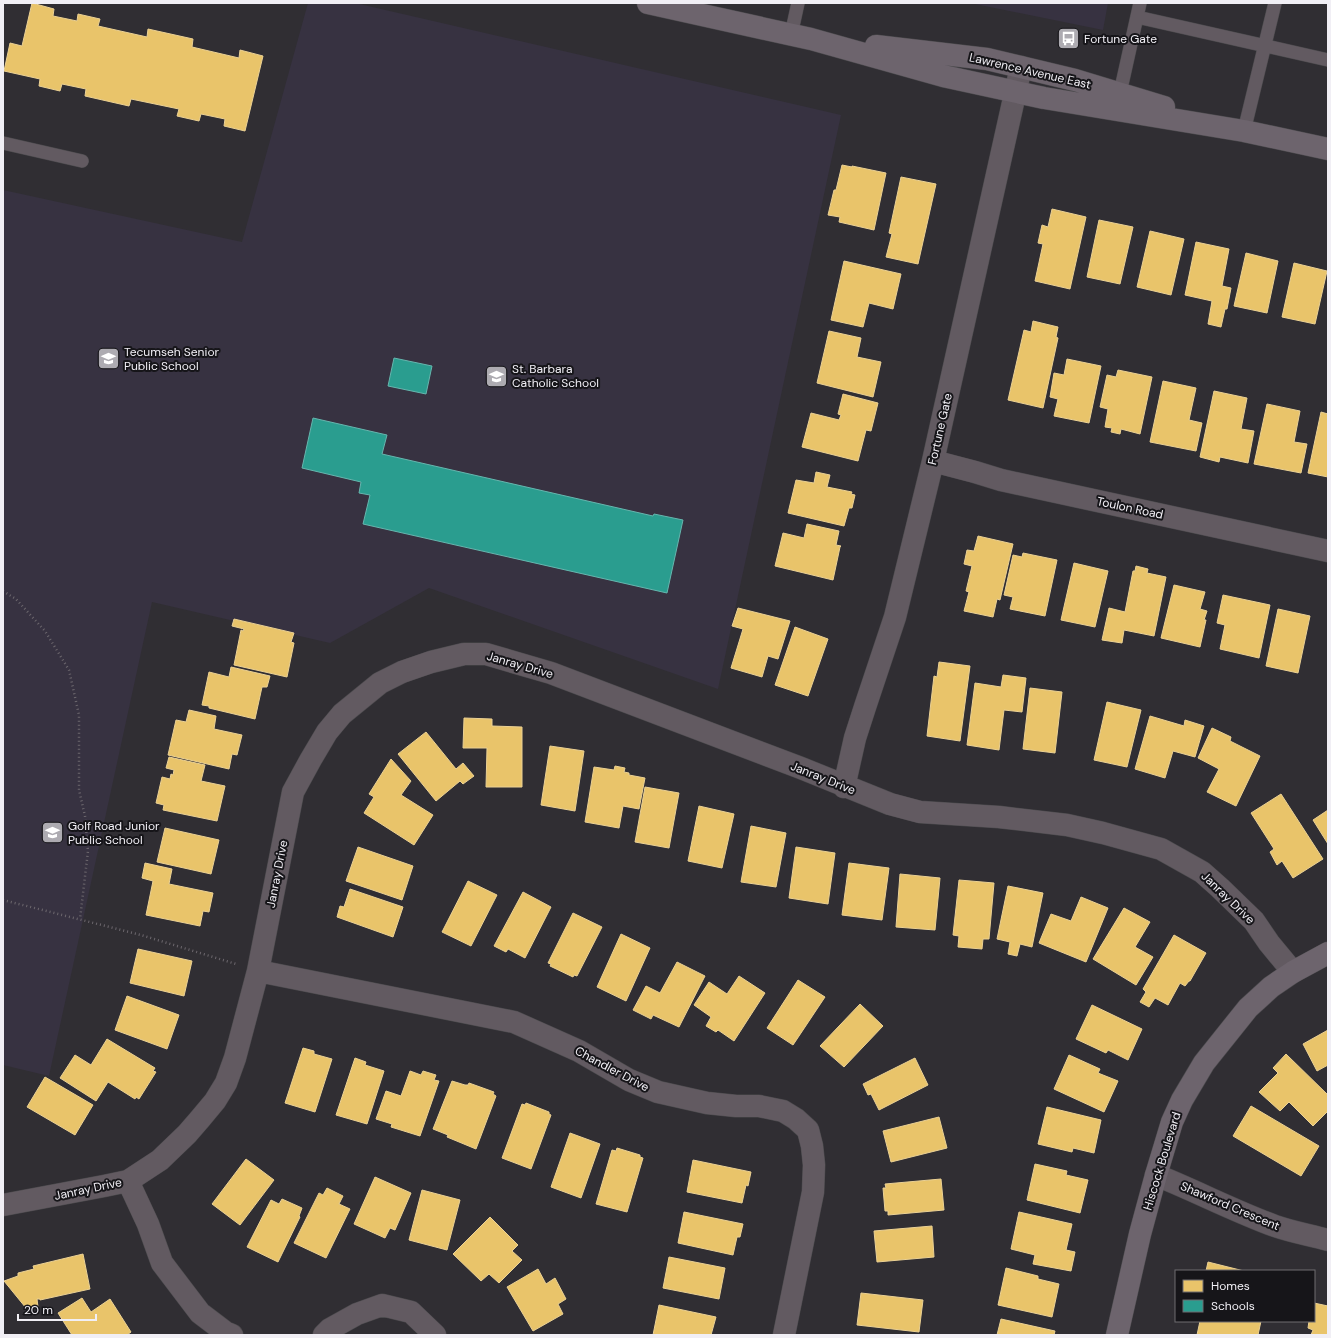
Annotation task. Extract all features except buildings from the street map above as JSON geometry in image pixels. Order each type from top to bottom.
[{"type":"main road","name":"Lawrence Avenue East","points":[[648,3],[801,37],[943,76],[1066,103],[1244,130]]},
{"type":"main road","name":"Lawrence Avenue East","points":[[801,37],[987,59],[1074,80],[1244,130],[1328,149]]},
{"type":"main road","name":"Hiscock Boulevard","points":[[1117,1335],[1140,1234],[1156,1175],[1172,1122],[1182,1100],[1204,1063],[1248,1008],[1271,987],[1293,972],[1328,953]]},
{"type":"street","name":"Fortune Gate","points":[[844,787],[860,723],[895,617],[933,461],[1021,67]]},
{"type":"street","name":"Toulon Road","points":[[933,461],[1001,480],[1328,551]]},
{"type":"street","name":"Janray Drive","points":[[3,1205],[128,1181],[160,1160],[187,1134],[216,1101],[226,1083],[235,1058],[258,971],[293,792],[311,759],[327,732],[342,714],[380,683],[402,672],[431,662],[464,654],[486,654],[551,673],[801,768],[844,787],[890,804],[920,812],[999,817],[1067,825],[1161,849],[1202,872],[1220,888],[1254,921],[1269,943],[1293,972]]},
{"type":"street","name":"Chandler Drive","points":[[258,971],[514,1022],[579,1051],[629,1080],[658,1092],[706,1103],[736,1106],[759,1106],[783,1111],[796,1119],[808,1130],[812,1146],[814,1165],[813,1192],[784,1335]]},
{"type":"street","name":"Shawford Crescent","points":[[1156,1175],[1190,1189],[1224,1206],[1276,1226],[1328,1240]]},
{"type":"street","points":[[128,1181],[148,1224],[162,1263],[200,1313],[225,1332],[232,1335]]},
{"type":"street","points":[[324,1335],[357,1314],[382,1305],[411,1312],[435,1335]]},
{"type":"lane","points":[[798,3],[801,37]]},
{"type":"lane","points":[[1120,93],[1140,3]]},
{"type":"lane","points":[[1244,130],[1266,46],[1275,3]]},
{"type":"lane","points":[[1137,17],[1328,60]]},
{"type":"lane","points":[[3,143],[82,161]]},
{"type":"path","points":[[3,591],[16,599],[45,631],[69,670],[79,715],[79,790],[85,816],[88,852],[80,919]]},
{"type":"path","points":[[3,900],[142,935],[258,971]]},
{"type":"shaded area","name":"St. Barbara Catholic School","points":[[308,3],[355,3],[841,115],[718,689],[429,588],[330,643],[152,602],[49,1076],[3,1065],[3,190],[242,242]]},
{"type":"shaded area","points":[[970,3],[1108,3],[1103,30]]},
{"type":"place","name":"Fortune Gate","points":[[1068,39]]},
{"type":"place","name":"Tecumseh Senior Public School","points":[[108,359]]},
{"type":"place","name":"St. Barbara Catholic School","points":[[497,376]]},
{"type":"place","name":"Golf Road Junior Public School","points":[[52,833]]}]
